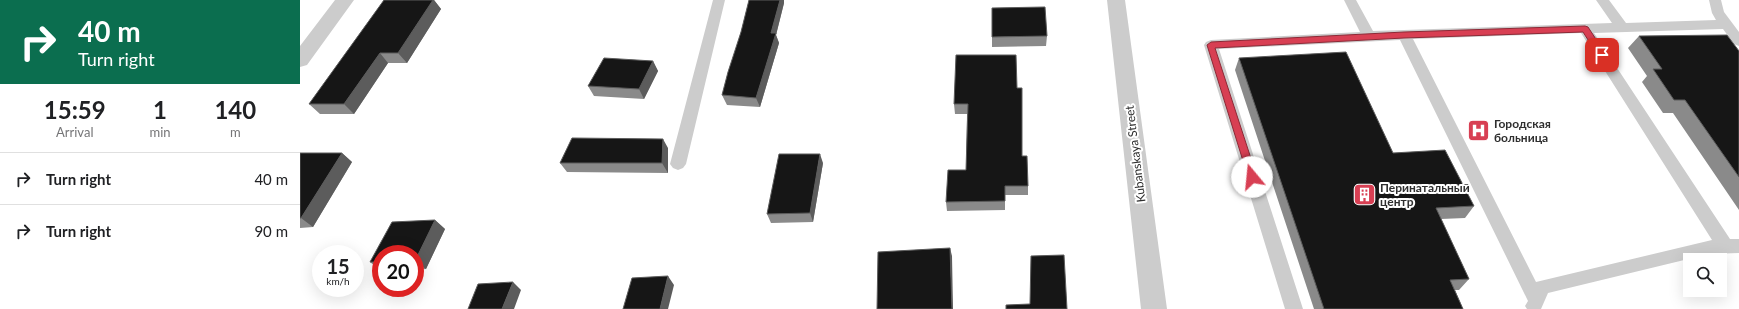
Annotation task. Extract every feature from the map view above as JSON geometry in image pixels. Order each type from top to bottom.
[{"type":"street","points":[[300,60],[345,0]]},
{"type":"street","name":"Kubanskaya Street","points":[[1116,0],[1154,309]]},
{"type":"lane","points":[[678,164],[719,0]]},
{"type":"lane","points":[[1350,0],[1369,36]]},
{"type":"lane","points":[[1602,0],[1623,28]]},
{"type":"lane","points":[[1715,0],[1718,13],[1739,41]]},
{"type":"lane","points":[[1294,309],[1211,45],[1369,36],[1726,24]]},
{"type":"lane","points":[[1585,29],[1732,246]]},
{"type":"lane","points":[[1404,35],[1534,304]]},
{"type":"lane","points":[[1534,304],[1542,287],[1709,247],[1732,246]]},
{"type":"building","points":[[384,0],[433,0],[398,53],[380,53],[344,104],[309,104]]},
{"type":"building","points":[[749,0],[780,0],[771,33],[776,33],[756,98],[722,95],[741,32]]},
{"type":"building","points":[[1045,7],[1047,36],[992,37],[992,8]]},
{"type":"building","points":[[1727,35],[1739,51],[1739,177],[1685,100],[1674,100],[1653,69],[1662,69],[1639,36]]},
{"type":"building","name":"Перинатальный центр","points":[[1346,52],[1393,153],[1445,150],[1474,206],[1436,208],[1469,279],[1450,280],[1463,309],[1324,309],[1239,58]]},
{"type":"building","points":[[956,55],[1016,55],[1017,88],[1022,88],[1022,156],[1027,156],[1028,186],[1005,186],[1005,201],[946,202],[948,170],[966,170],[968,104],[954,104]]},
{"type":"building","points":[[604,58],[653,61],[639,89],[588,86]]},
{"type":"building","points":[[572,138],[663,139],[662,163],[560,163]]},
{"type":"building","points":[[300,153],[342,153],[301,218],[300,218]]},
{"type":"building","points":[[779,154],[820,154],[810,213],[767,214]]},
{"type":"building","points":[[435,220],[423,245],[379,245],[392,222]]},
{"type":"building","points":[[950,248],[952,309],[877,309],[878,252]]},
{"type":"building","points":[[1064,255],[1067,309],[1006,309],[1006,305],[1030,304],[1031,256]]},
{"type":"building","points":[[668,276],[660,309],[623,309],[632,278]]},
{"type":"building","points":[[513,282],[502,309],[468,309],[478,284]]},
{"type":"place","name":"Городская больница","points":[[1478,130]]},
{"type":"place","name":"Перинатальный центр","points":[[1365,194]]},
{"type":"route","points":[[1252,177],[1211,45],[1404,35],[1585,29],[1602,55]]}]
